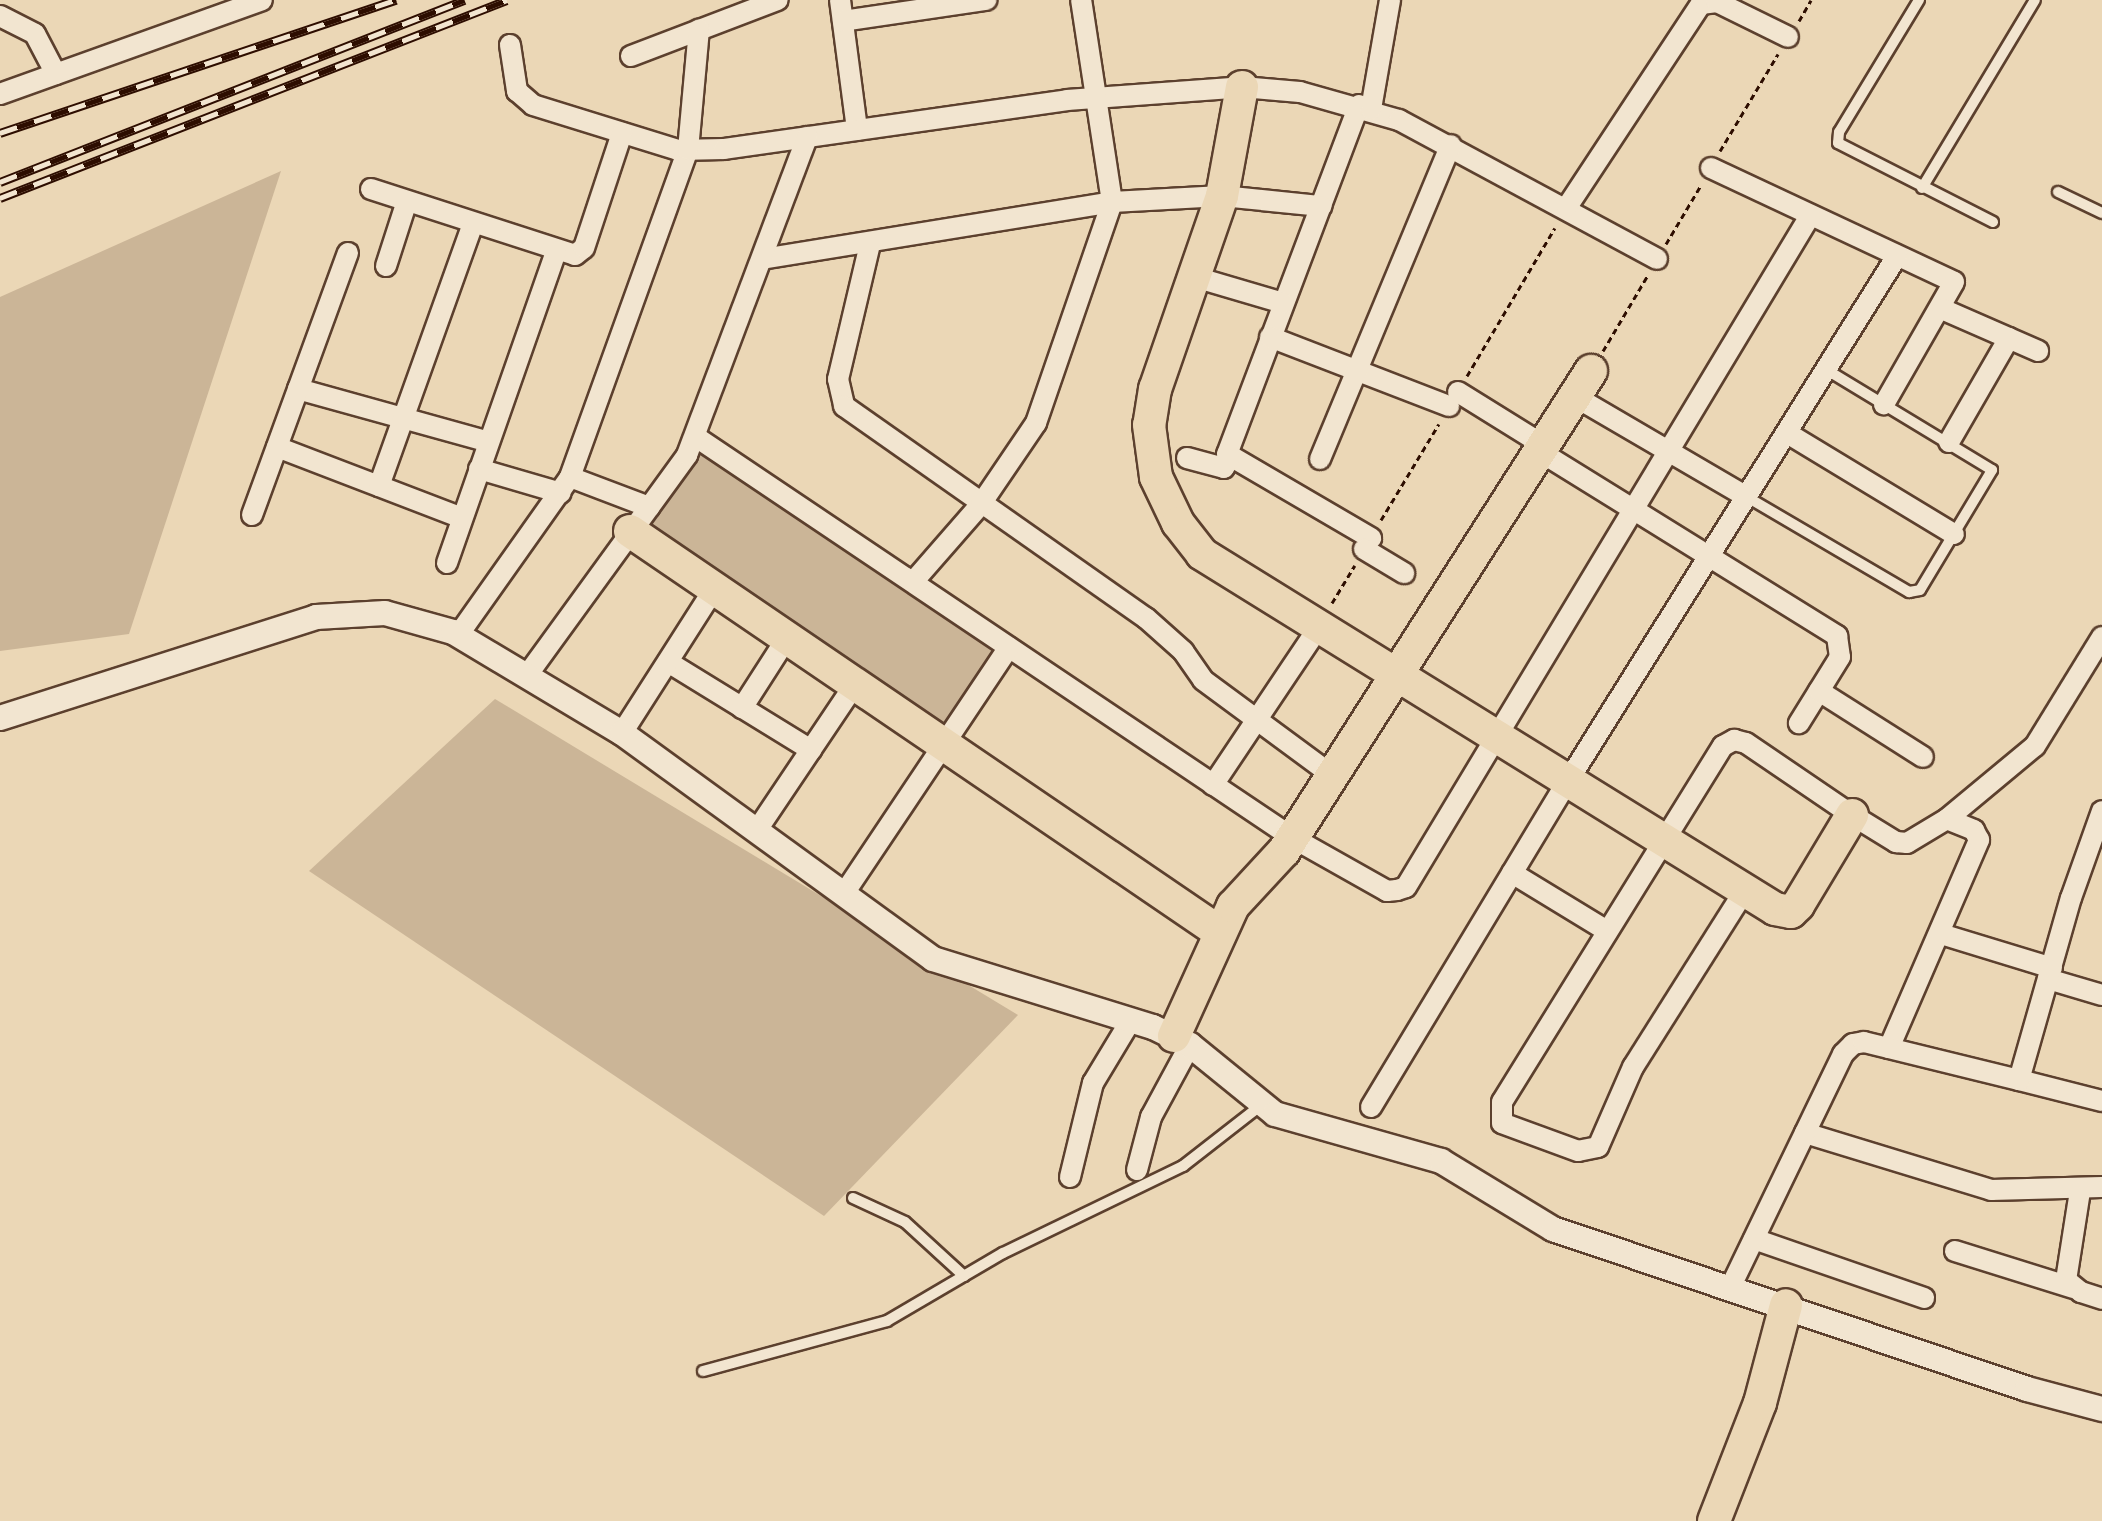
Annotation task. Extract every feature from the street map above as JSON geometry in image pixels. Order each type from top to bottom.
[{"type":"main road","points":[[1242,87],[1222,196],[1198,278],[1155,389],[1149,425],[1156,477],[1178,523],[1202,554],[1775,909],[1791,912],[1852,815]]},
{"type":"main road","points":[[1182,1041],[1218,931],[1243,893],[1293,838],[1582,383]]},
{"type":"main road","points":[[639,519],[714,589],[1218,931]]},
{"type":"main road","points":[[1714,1521],[1760,1403],[1786,1305]]},
{"type":"street","points":[[0,94],[262,0]]},
{"type":"street","points":[[631,56],[778,0]]},
{"type":"street","points":[[840,0],[857,130]]},
{"type":"street","points":[[843,21],[986,0]]},
{"type":"street","points":[[913,582],[981,504],[1048,400],[1112,202],[1100,97],[1081,0]]},
{"type":"street","points":[[1187,458],[1224,468],[1229,459],[1228,446],[1283,303],[1365,107],[1390,0]]},
{"type":"street","points":[[1567,207],[1701,4],[1717,2],[1788,37]]},
{"type":"street","points":[[0,16],[35,34],[56,74]]},
{"type":"street","points":[[459,634],[565,485],[688,150],[699,30]]},
{"type":"street","points":[[510,45],[522,97],[622,133],[688,150],[1100,97],[1242,87],[1300,92],[1365,107],[1451,145],[1657,259]]},
{"type":"street","points":[[371,189],[556,252],[575,255],[584,248],[622,133]]},
{"type":"street","points":[[528,674],[696,437],[807,137]]},
{"type":"street","points":[[1320,459],[1451,145]]},
{"type":"street","points":[[1711,168],[1954,282],[1942,309],[1884,404]]},
{"type":"street","points":[[762,259],[870,244],[1112,202],[1222,196],[1321,206]]},
{"type":"street","points":[[386,266],[407,201]]},
{"type":"street","points":[[696,437],[1293,838],[1387,891],[1406,887],[1810,216]]},
{"type":"street","points":[[379,486],[473,223]]},
{"type":"street","points":[[870,244],[838,379],[839,398],[981,504],[1146,618],[1183,651],[1203,680],[1332,775]]},
{"type":"street","points":[[447,563],[556,252]]},
{"type":"street","points":[[252,515],[348,253]]},
{"type":"street","points":[[1371,1107],[1568,781],[1712,556],[1897,256]]},
{"type":"street","points":[[1198,278],[1283,303]]},
{"type":"street","points":[[1942,309],[2038,351]]},
{"type":"street","points":[[1270,337],[1453,399],[1541,448],[1837,636],[1840,657],[1799,723]]},
{"type":"street","points":[[1949,442],[2009,338]]},
{"type":"street","points":[[1582,383],[1669,451],[1747,497]]},
{"type":"street","points":[[298,389],[489,442]]},
{"type":"street","points":[[1787,433],[1954,534]]},
{"type":"street","points":[[277,447],[462,518]]},
{"type":"street","points":[[1229,459],[1368,543],[1404,573]]},
{"type":"street","points":[[479,469],[565,485],[639,519]]},
{"type":"street","points":[[622,733],[714,589]]},
{"type":"street","points":[[0,718],[316,617],[385,613],[459,634],[622,733],[933,959],[1131,1020],[1182,1041],[1260,1106],[1293,1121],[1441,1161],[1553,1229],[1731,1286],[1997,1379],[2102,1409]]},
{"type":"street","points":[[1213,785],[1318,628]]},
{"type":"street","points":[[1745,890],[1633,1067],[1598,1147],[1578,1151],[1502,1123],[1498,1112],[1663,839],[1723,746],[1734,740],[1896,842],[1907,843],[1947,819],[2035,746],[2102,637]]},
{"type":"street","points":[[742,708],[787,638]]},
{"type":"street","points":[[843,895],[1009,647]]},
{"type":"street","points":[[668,662],[811,750]]},
{"type":"street","points":[[757,830],[855,684]]},
{"type":"street","points":[[1819,691],[1923,757]]},
{"type":"street","points":[[2019,1080],[2102,811]]},
{"type":"street","points":[[1889,1048],[1941,934],[1979,840],[1974,830],[1947,819]]},
{"type":"street","points":[[1512,873],[1607,931]]},
{"type":"street","points":[[1941,934],[2102,995]]},
{"type":"street","points":[[1070,1177],[1082,1112],[1131,1020]]},
{"type":"street","points":[[1137,1170],[1151,1117],[1182,1041]]},
{"type":"street","points":[[1731,1286],[1843,1054],[1864,1042],[2102,1101]]},
{"type":"street","points":[[1805,1133],[1991,1190],[2080,1191],[2102,1187]]},
{"type":"street","points":[[2073,1288],[2065,1271],[2080,1191]]},
{"type":"street","points":[[1754,1239],[1924,1298]]},
{"type":"street","points":[[1955,1251],[2102,1299]]},
{"type":"lane","points":[[1919,0],[1839,132],[1838,143],[1993,222]]},
{"type":"lane","points":[[1922,188],[2035,0]]},
{"type":"lane","points":[[2058,192],[2102,213]]},
{"type":"lane","points":[[1747,497],[1909,592],[1920,590],[1992,470],[1827,370]]},
{"type":"lane","points":[[703,1371],[887,1321],[964,1276],[1183,1166],[1260,1106]]},
{"type":"lane","points":[[853,1198],[905,1222],[964,1276]]},
{"type":"shaded area","points":[[281,171],[129,634],[0,651],[0,297]]},
{"type":"shaded area","points":[[696,437],[1008,647],[943,743],[632,532]]},
{"type":"shaded area","points":[[495,699],[1018,1015],[824,1216],[309,871]]},
{"type":"railway","points":[[0,133],[396,0]]},
{"type":"railway","points":[[0,182],[465,0]]},
{"type":"railway","points":[[0,198],[507,0]]}]
